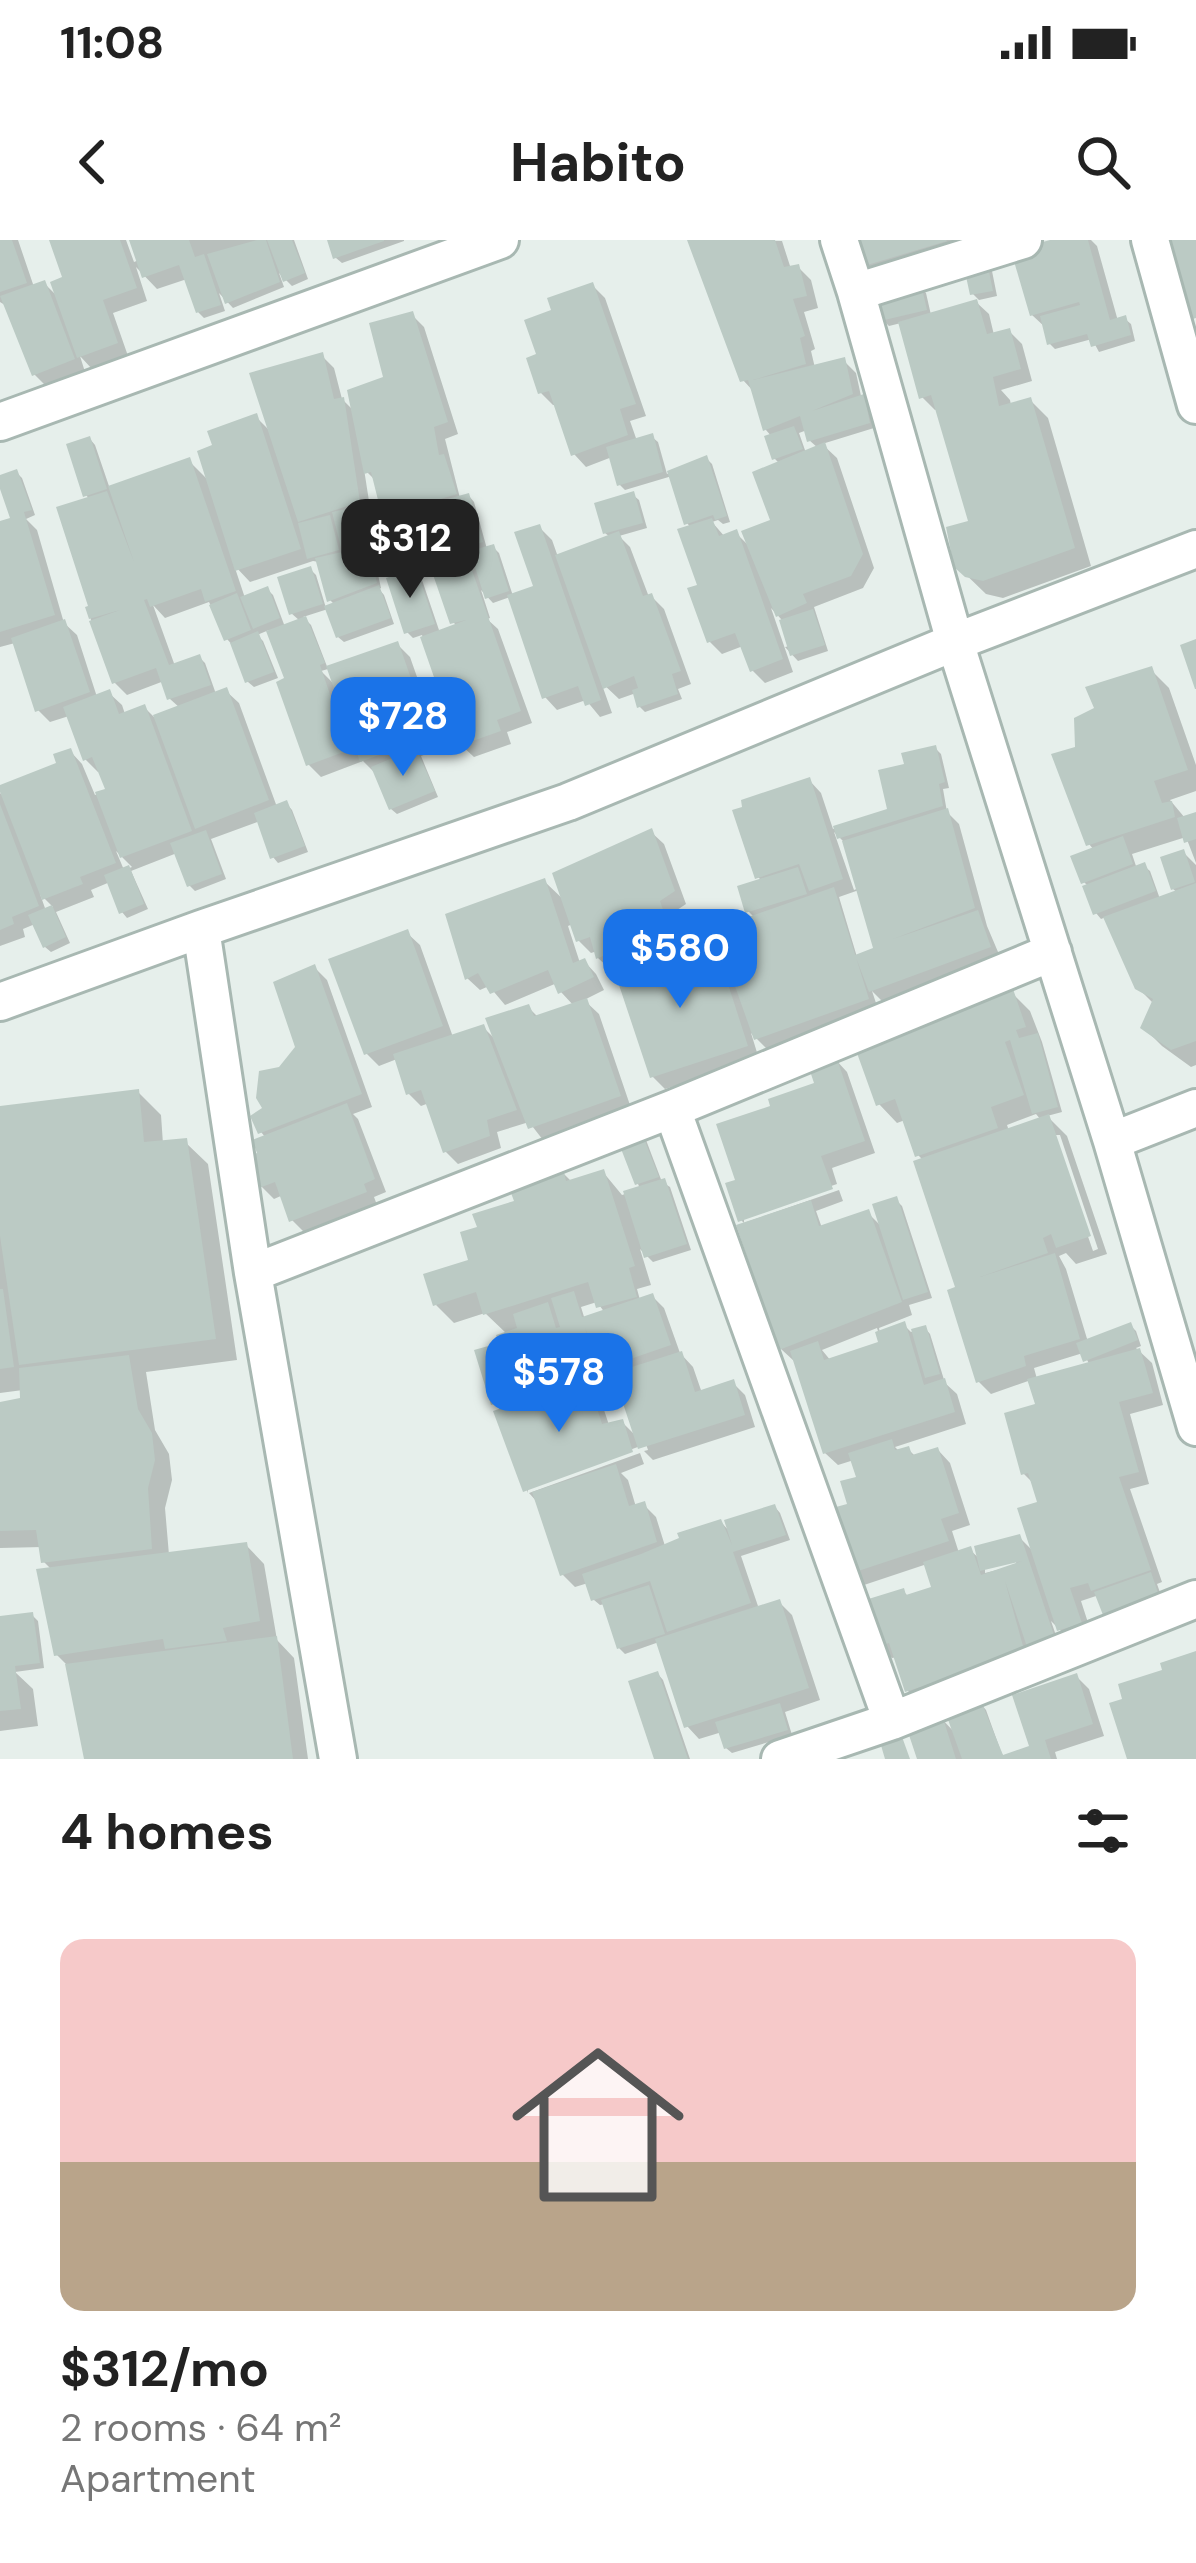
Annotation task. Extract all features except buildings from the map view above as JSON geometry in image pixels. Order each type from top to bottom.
[{"type":"street","points":[[0,422],[500,240]]},
{"type":"street","points":[[839,240],[955,642],[1112,1141],[1196,1427]]},
{"type":"street","points":[[856,292],[1023,240]]},
{"type":"street","points":[[1150,240],[1196,405]]},
{"type":"street","points":[[0,1002],[568,802],[955,642],[1196,549]]},
{"type":"street","points":[[202,928],[253,1273],[338,1759]]},
{"type":"street","points":[[253,1273],[672,1109],[1053,952]]},
{"type":"street","points":[[1112,1141],[1196,1108]]},
{"type":"street","points":[[672,1109],[892,1721]]},
{"type":"street","points":[[781,1759],[892,1721],[1196,1599]]}]
